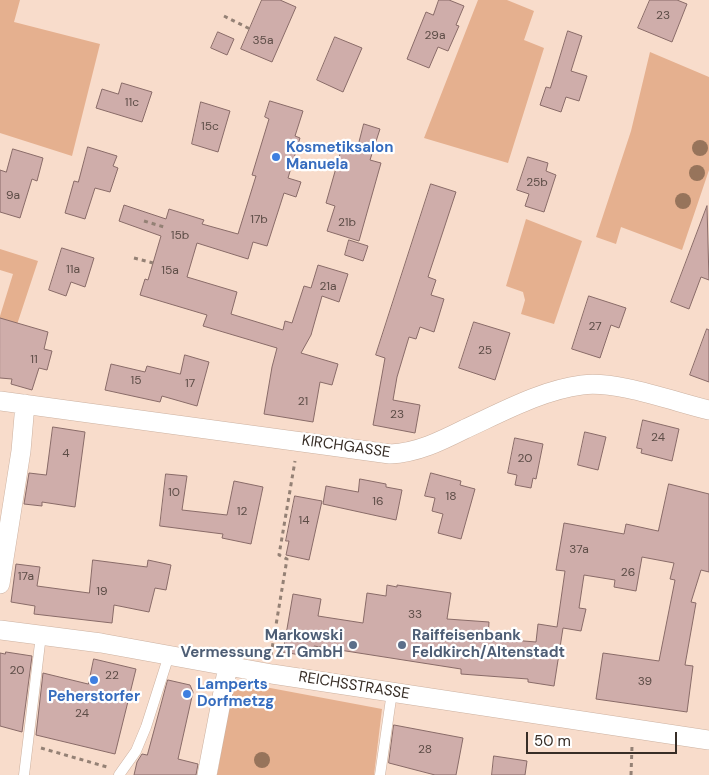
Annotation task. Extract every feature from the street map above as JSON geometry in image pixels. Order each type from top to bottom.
[{"type":"street","name":"KIRCHGASSE","points":[[0,401],[299,440],[390,454],[403,453],[427,446],[545,394],[583,384],[618,388],[709,410]]},
{"type":"street","points":[[0,584],[21,451],[25,404]]},
{"type":"street","name":"REICHSSTRASSE","points":[[0,630],[168,655],[258,672],[709,740]]},
{"type":"street","points":[[207,775],[228,666]]},
{"type":"lane","points":[[24,775],[41,635]]},
{"type":"lane","points":[[120,773],[136,751],[146,726],[168,655]]},
{"type":"lane","points":[[380,775],[392,692]]},
{"type":"path","points":[[224,16],[250,29]]},
{"type":"path","points":[[144,222],[164,227]]},
{"type":"path","points":[[134,258],[153,263]]},
{"type":"path","points":[[258,672],[260,659],[270,660],[288,559],[278,555],[299,440]]},
{"type":"path","points":[[631,775],[633,728]]},
{"type":"path","points":[[28,744],[120,773]]},
{"type":"shaded area","points":[[0,0],[20,0],[14,22],[100,44],[72,156],[0,133]]},
{"type":"shaded area","points":[[478,0],[507,0],[534,11],[524,40],[544,48],[508,163],[424,138]]},
{"type":"shaded area","points":[[650,52],[709,77],[709,170],[682,250],[621,227],[616,244],[596,237],[631,131]]},
{"type":"shaded area","points":[[526,219],[582,241],[554,324],[521,314],[525,300],[523,292],[506,286]]},
{"type":"shaded area","points":[[0,249],[38,261],[0,376],[0,316],[13,274],[0,270]]},
{"type":"shaded area","points":[[242,684],[382,709],[374,775],[217,775],[232,693]]},
{"type":"building","points":[[262,0],[280,0],[296,7],[272,62],[241,49]]},
{"type":"building","points":[[439,0],[449,0],[464,6],[456,25],[459,26],[448,51],[438,47],[429,68],[407,59],[426,12],[433,15]]},
{"type":"building","points":[[650,0],[677,0],[687,4],[672,42],[638,28]]},
{"type":"building","points":[[568,31],[582,36],[571,71],[587,76],[579,101],[566,97],[561,112],[540,105],[546,87],[550,88]]},
{"type":"building","points":[[218,32],[234,39],[227,55],[211,48]]},
{"type":"building","points":[[335,37],[362,48],[343,92],[317,80]]},
{"type":"building","points":[[122,83],[152,92],[142,122],[96,108],[102,89],[118,94]]},
{"type":"building","points":[[270,101],[303,111],[295,136],[300,138],[288,178],[301,182],[296,197],[284,193],[267,246],[253,242],[248,259],[197,243],[187,277],[237,292],[231,314],[283,330],[285,321],[292,323],[304,286],[311,288],[318,265],[348,274],[339,302],[322,296],[311,335],[301,353],[338,364],[332,385],[320,382],[313,422],[264,414],[277,348],[203,326],[207,315],[140,295],[145,279],[148,280],[161,236],[119,221],[124,205],[166,219],[169,209],[204,220],[202,224],[238,234],[256,176],[252,175],[269,119],[265,117]]},
{"type":"building","points":[[201,102],[230,111],[218,152],[192,144]]},
{"type":"building","points":[[364,124],[380,129],[370,160],[381,163],[359,241],[327,231],[335,206],[326,203],[342,147],[356,152]]},
{"type":"building","points":[[88,147],[117,156],[113,166],[118,168],[110,192],[95,188],[85,219],[65,213],[74,181],[78,182]]},
{"type":"building","points":[[13,149],[43,158],[37,181],[32,179],[20,218],[0,212],[0,170],[6,172]]},
{"type":"building","points":[[528,157],[548,163],[546,171],[556,175],[544,212],[525,206],[529,194],[517,190]]},
{"type":"building","points":[[431,184],[456,192],[428,277],[436,280],[431,295],[444,299],[434,332],[420,327],[416,339],[409,337],[397,377],[393,400],[420,405],[415,433],[373,425],[385,358],[376,355]]},
{"type":"building","points":[[707,206],[709,280],[701,277],[689,309],[671,302]]},
{"type":"building","points":[[349,240],[368,246],[363,261],[345,255]]},
{"type":"building","points":[[62,248],[94,258],[85,287],[71,282],[66,296],[49,290]]},
{"type":"building","points":[[589,296],[626,308],[619,328],[611,325],[600,358],[572,349]]},
{"type":"building","points":[[0,318],[48,332],[44,349],[52,351],[47,370],[39,368],[32,390],[11,384],[12,379],[0,378]]},
{"type":"building","points":[[474,322],[510,333],[495,380],[459,368]]},
{"type":"building","points":[[707,329],[709,330],[709,382],[690,375]]},
{"type":"building","points":[[185,355],[209,362],[197,406],[162,396],[160,402],[105,390],[111,364],[145,372],[147,366],[180,374]]},
{"type":"building","points":[[643,420],[679,429],[672,461],[641,453],[642,449],[637,448]]},
{"type":"building","points":[[53,427],[85,432],[75,507],[42,502],[42,506],[24,504],[29,473],[46,475]]},
{"type":"building","points":[[585,432],[606,437],[598,470],[578,465]]},
{"type":"building","points":[[515,438],[543,444],[536,479],[533,478],[531,488],[515,485],[517,475],[508,473]]},
{"type":"building","points":[[431,473],[461,481],[460,485],[475,489],[461,539],[438,533],[443,514],[432,511],[435,498],[425,496]]},
{"type":"building","points":[[166,474],[187,476],[182,510],[227,515],[234,481],[263,487],[251,544],[222,538],[223,534],[160,526]]},
{"type":"building","points":[[360,479],[386,484],[386,487],[402,490],[396,520],[323,504],[326,486],[358,492]]},
{"type":"building","points":[[669,484],[709,494],[709,572],[701,570],[691,602],[696,603],[685,665],[693,666],[687,712],[596,699],[603,653],[659,661],[675,580],[670,579],[674,563],[642,557],[636,591],[614,587],[615,580],[584,575],[579,608],[586,609],[581,631],[563,628],[554,686],[528,682],[528,679],[461,674],[461,669],[314,646],[312,657],[283,652],[293,594],[321,599],[318,616],[363,623],[367,593],[386,596],[387,585],[451,593],[447,619],[489,622],[488,638],[536,642],[538,624],[557,627],[565,571],[556,570],[564,523],[624,534],[626,524],[658,531]]},
{"type":"building","points":[[295,496],[322,501],[309,560],[286,555],[289,541],[286,541]]},
{"type":"building","points":[[93,560],[147,567],[148,560],[171,565],[166,590],[155,588],[149,612],[114,605],[112,623],[34,614],[35,606],[11,602],[16,564],[40,567],[37,586],[89,593]]},
{"type":"building","points":[[6,652],[32,656],[22,732],[0,726],[0,653],[5,654]]},
{"type":"building","points":[[94,659],[136,669],[115,754],[36,735],[43,673],[88,684]]},
{"type":"building","points":[[168,680],[190,685],[193,692],[178,759],[198,764],[196,775],[134,775],[137,762],[142,754],[147,755]]},
{"type":"building","points":[[394,725],[463,738],[456,775],[435,775],[389,763]]},
{"type":"building","points":[[494,756],[527,761],[525,775],[492,775]]},
{"type":"place","name":"Kosmetiksalon Manuela","points":[[276,157]]},
{"type":"place","name":"Markowski Vermessung ZT GmbH","points":[[353,645]]},
{"type":"place","name":"Raiffeisenbank Feldkirch/Altenstadt","points":[[402,645]]},
{"type":"place","name":"Peherstorfer","points":[[94,680]]},
{"type":"place","name":"Lamperts Dorfmetzg","points":[[187,694]]}]
